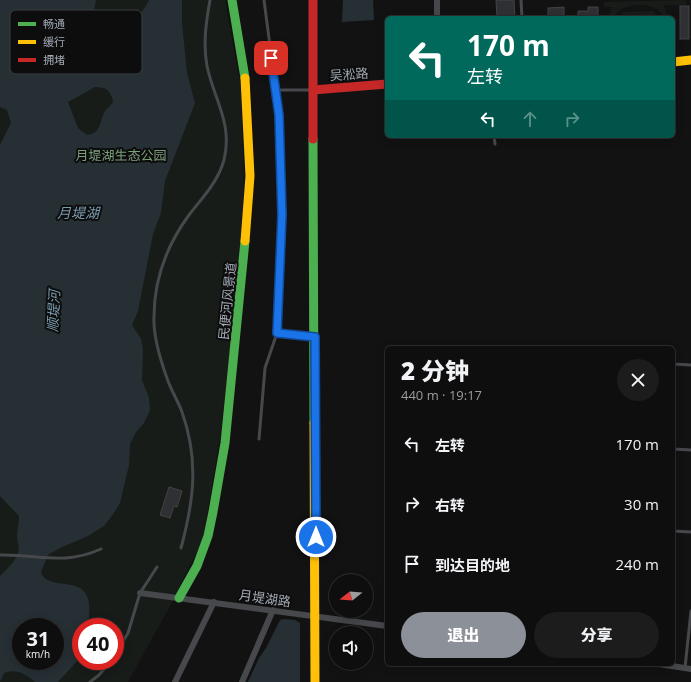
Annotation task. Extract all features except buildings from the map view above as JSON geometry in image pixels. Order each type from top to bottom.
[{"type":"street","name":"民便河风景道","points":[[179,598],[197,566],[208,536],[213,512],[225,443],[242,285],[250,176],[246,86],[232,0]]},
{"type":"street","points":[[313,0],[316,682]]},
{"type":"street","points":[[437,0],[437,16]]},
{"type":"street","points":[[675,62],[691,60]]},
{"type":"street","name":"吴淞路","points":[[313,90],[385,84]]},
{"type":"street","name":"月堤湖路","points":[[140,593],[385,626]]},
{"type":"street","points":[[175,682],[214,602]]},
{"type":"street","points":[[242,682],[273,610]]},
{"type":"street","points":[[674,666],[688,668]]},
{"type":"lane","points":[[181,548],[193,499],[194,474],[187,427],[182,411],[166,374],[158,344],[154,319],[158,280],[167,251],[178,230],[212,185],[224,160],[228,137],[226,121],[211,80],[205,49],[205,30],[210,0]]},
{"type":"lane","points":[[259,438],[265,368],[277,333],[282,215],[279,115],[264,0]]},
{"type":"lane","points":[[520,0],[522,16]]},
{"type":"lane","points":[[275,90],[313,90]]},
{"type":"lane","points":[[494,138],[495,144]]},
{"type":"lane","points":[[277,333],[315,337]]},
{"type":"lane","points":[[675,364],[691,365]]},
{"type":"lane","points":[[675,449],[691,450]]},
{"type":"lane","points":[[675,531],[691,532]]},
{"type":"lane","points":[[0,555],[57,559],[78,557],[101,548]]},
{"type":"lane","points":[[124,640],[128,633],[140,593],[157,567]]},
{"type":"lane","points":[[688,668],[687,657],[691,611]]},
{"type":"lane","points":[[90,682],[103,670]]},
{"type":"green space","name":"月堤湖生态公园","points":[[0,0],[225,0],[241,88],[244,180],[239,271],[220,438],[203,539],[170,606],[128,682],[0,682]]},
{"type":"green space","points":[[686,0],[686,5],[663,5],[668,16],[662,16],[660,12],[654,8],[639,5],[623,8],[617,12],[615,16],[609,16],[612,7],[604,7],[604,2]]},
{"type":"green space","points":[[655,11],[655,16],[623,16],[622,12]]},
{"type":"water","name":"月堤湖","points":[[0,0],[96,0],[94,10],[10,10],[10,74],[142,74],[142,11],[149,0],[182,0],[182,23],[187,73],[195,103],[165,181],[161,213],[153,234],[138,311],[132,325],[141,339],[143,349],[142,380],[149,398],[150,410],[144,423],[136,432],[130,444],[129,465],[120,503],[114,513],[104,526],[88,536],[48,555],[41,572],[45,578],[50,581],[79,587],[85,592],[89,603],[89,618],[72,618],[72,667],[58,682],[35,682],[25,674],[12,671],[4,673],[0,682],[0,576],[17,556],[19,546],[17,538],[19,516],[0,496],[0,145],[11,123],[7,110],[0,107]],"holes":[[[95,87],[105,89],[111,95],[113,102],[105,111],[98,129],[92,134],[87,135],[78,128],[68,102]]]},
{"type":"water","points":[[343,0],[373,0],[374,20],[342,22]]},
{"type":"water","points":[[280,620],[295,620],[300,623],[300,682],[248,682],[259,658],[266,648]]},
{"type":"traffic: fast","points":[[232,0],[245,78]]},
{"type":"traffic: fast","points":[[313,139],[314,423]]},
{"type":"traffic: fast","points":[[179,598],[197,566],[208,536],[213,512],[225,443],[245,241]]},
{"type":"traffic: slow","points":[[675,62],[691,60]]},
{"type":"traffic: slow","points":[[245,78],[250,176],[245,241]]},
{"type":"traffic: slow","points":[[314,423],[315,682]]},
{"type":"traffic: jam","points":[[313,0],[313,139]]},
{"type":"traffic: jam","points":[[313,90],[385,84]]},
{"type":"route","points":[[271,58],[279,115],[282,215],[277,333],[315,337],[316,537]]},
{"type":"water label","name":"顺堤河","points":[[53,311]]}]
